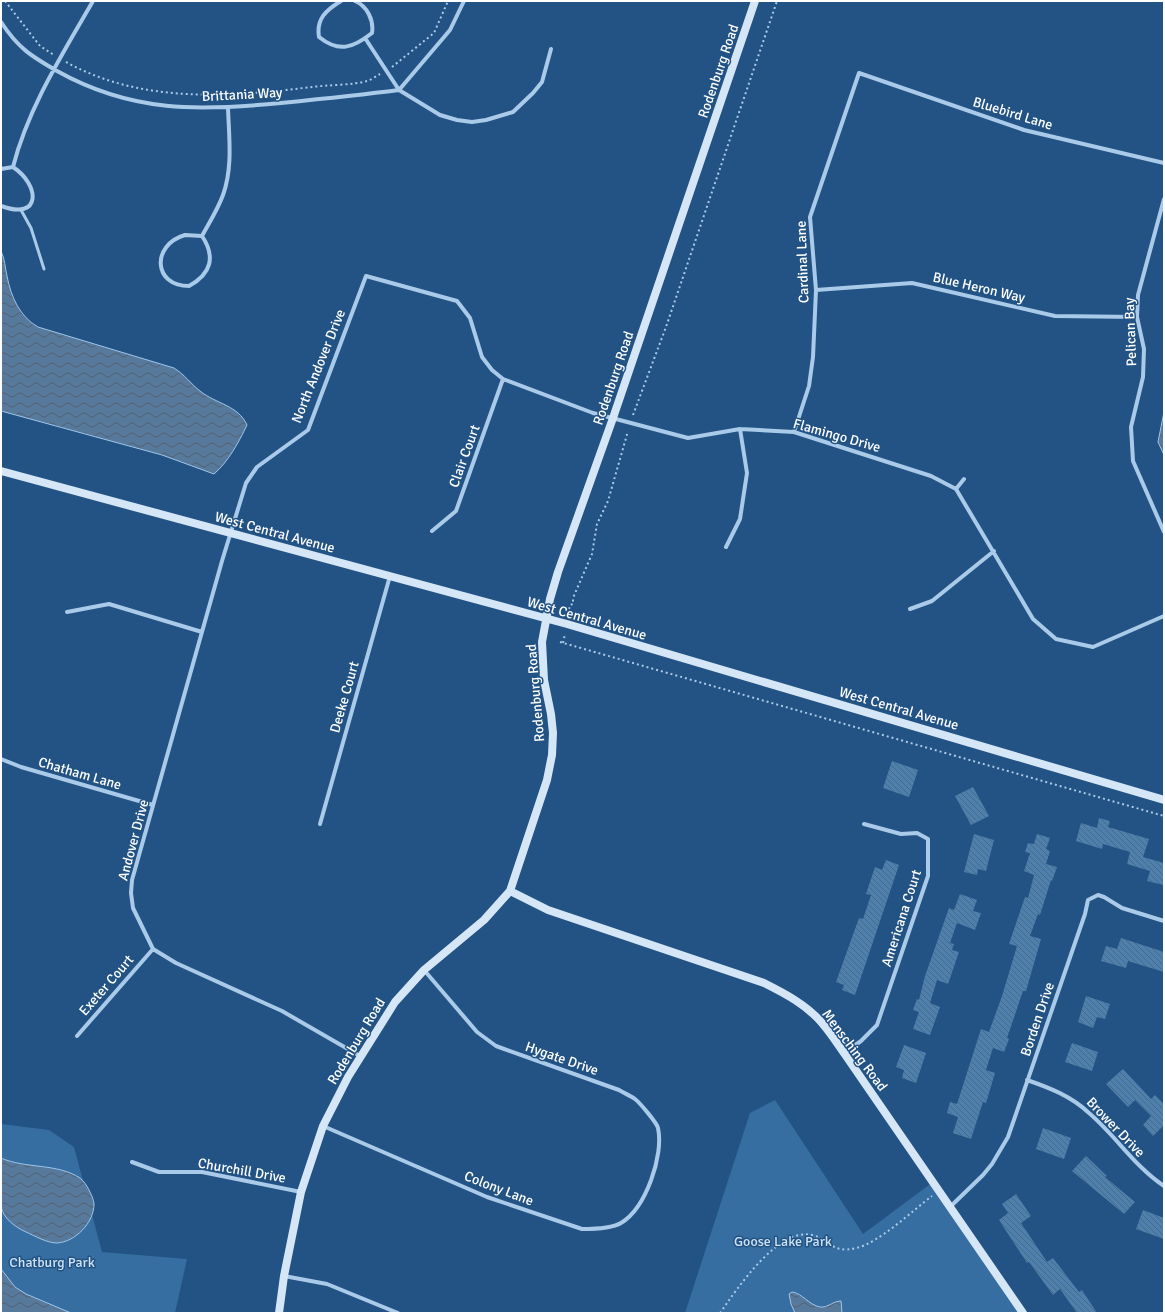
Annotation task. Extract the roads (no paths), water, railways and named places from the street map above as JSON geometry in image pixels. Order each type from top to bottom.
[{"type":"street","points":[[13,167],[20,142],[54,69],[93,1]]},
{"type":"street","points":[[341,1],[320,18],[317,27],[319,37],[327,44],[342,48],[355,45],[372,32],[373,25],[369,13],[355,1]]},
{"type":"street","points":[[399,90],[450,30],[464,1]]},
{"type":"street","name":"Rodenburg Road","points":[[280,1313],[284,1276],[301,1192],[323,1126],[360,1056],[395,1002],[424,970],[468,935],[510,891],[547,780],[552,755],[551,714],[544,680],[542,642],[546,619],[558,572],[614,418],[756,1]]},
{"type":"street","name":"Brittania Way","points":[[1,22],[20,47],[29,55],[86,86],[133,101],[165,106],[228,108],[339,98],[399,90]]},
{"type":"street","points":[[364,38],[399,90],[426,108],[448,118],[472,122],[486,120],[513,112],[542,82],[551,49]]},
{"type":"street","name":"Bluebird Lane","points":[[859,73],[1024,130],[1164,164]]},
{"type":"street","name":"Cardinal Lane","points":[[794,432],[809,386],[812,364],[816,290],[810,218],[859,73]]},
{"type":"street","points":[[202,236],[223,195],[229,170],[230,148],[228,108]]},
{"type":"street","points":[[1,169],[13,167],[24,174],[33,193],[33,200],[26,209],[15,211],[1,206]]},
{"type":"street","name":"Pelican Bay","points":[[1164,199],[1138,295],[1137,317],[1144,349],[1143,377],[1131,427],[1133,461],[1164,532]]},
{"type":"street","points":[[184,235],[202,236],[210,251],[207,271],[203,277],[190,286],[174,284],[167,279],[162,272],[160,255],[165,248],[178,237],[184,235]]},
{"type":"street","name":"North Andover Drive","points":[[231,533],[246,483],[253,471],[308,430],[366,276],[458,301],[470,318],[482,357],[492,370],[503,379]]},
{"type":"street","name":"Blue Heron Way","points":[[816,290],[912,283],[1055,316],[1137,317]]},
{"type":"street","name":"Flamingo Drive","points":[[503,379],[593,413],[688,438],[740,429],[794,432],[932,476],[956,489]]},
{"type":"street","name":"Clair Court","points":[[432,531],[456,511],[503,379]]},
{"type":"street","points":[[726,547],[740,519],[747,473],[740,429]]},
{"type":"street","name":"West Central Avenue","points":[[1,471],[546,619],[1164,800]]},
{"type":"street","points":[[964,479],[956,489],[1033,619],[1056,639],[1093,647],[1164,616]]},
{"type":"street","name":"Andover Drive","points":[[152,949],[133,908],[131,893],[132,880],[231,533]]},
{"type":"street","points":[[910,609],[932,601],[994,551]]},
{"type":"street","name":"Deeke Court","points":[[320,824],[390,576]]},
{"type":"street","points":[[67,612],[109,604],[202,632]]},
{"type":"street","name":"Chatham Lane","points":[[1,759],[22,767],[153,805]]},
{"type":"street","name":"Americana Court","points":[[844,1053],[861,1041],[877,1025],[929,870],[928,839],[917,833],[901,834],[864,824]]},
{"type":"street","name":"Mensching Road","points":[[510,891],[548,910],[764,983],[786,994],[822,1022],[1023,1313]]},
{"type":"street","name":"Borden Drive","points":[[950,1207],[992,1164],[1008,1137],[1085,914],[1088,900],[1098,895],[1122,908],[1164,921]]},
{"type":"street","points":[[152,949],[176,963],[282,1011],[360,1056]]},
{"type":"street","name":"Exeter Court","points":[[77,1036],[152,949]]},
{"type":"street","name":"Hygate Drive","points":[[424,970],[477,1032],[496,1046],[619,1090],[636,1100],[658,1127],[658,1157],[651,1179]]},
{"type":"street","name":"Brower Drive","points":[[1027,1080],[1058,1091],[1083,1107],[1140,1168],[1164,1186]]},
{"type":"street","name":"Colony Lane","points":[[323,1126],[487,1198],[582,1229],[595,1229],[620,1223],[639,1205],[648,1190],[651,1179]]},
{"type":"street","name":"Churchill Drive","points":[[132,1162],[159,1172],[202,1172],[301,1192]]},
{"type":"street","points":[[284,1276],[328,1284],[398,1313]]},
{"type":"lane","points":[[21,210],[31,228],[44,269]]},
{"type":"water","points":[[1,251],[11,291],[17,306],[32,323],[38,327],[174,368],[200,391],[232,409],[243,418],[247,425],[233,451],[224,464],[214,474],[162,455],[1,411]]},
{"type":"water","points":[[1164,412],[1164,455],[1158,442]]},
{"type":"water","points":[[1,1158],[21,1164],[61,1170],[80,1178],[89,1190],[94,1204],[91,1218],[87,1224],[77,1235],[70,1239],[64,1242],[53,1243],[26,1232],[10,1222],[2,1211],[1,1207]]},
{"type":"water","points":[[1,1269],[15,1287],[26,1294],[71,1313],[1,1313]]},
{"type":"water","points":[[792,1292],[799,1294],[812,1304],[820,1307],[841,1301],[842,1313],[795,1313],[789,1294]]},
{"type":"park label","name":"Goose Lake Park","points":[[783,1241]]},
{"type":"park label","name":"Chatburg Park","points":[[52,1262]]}]
